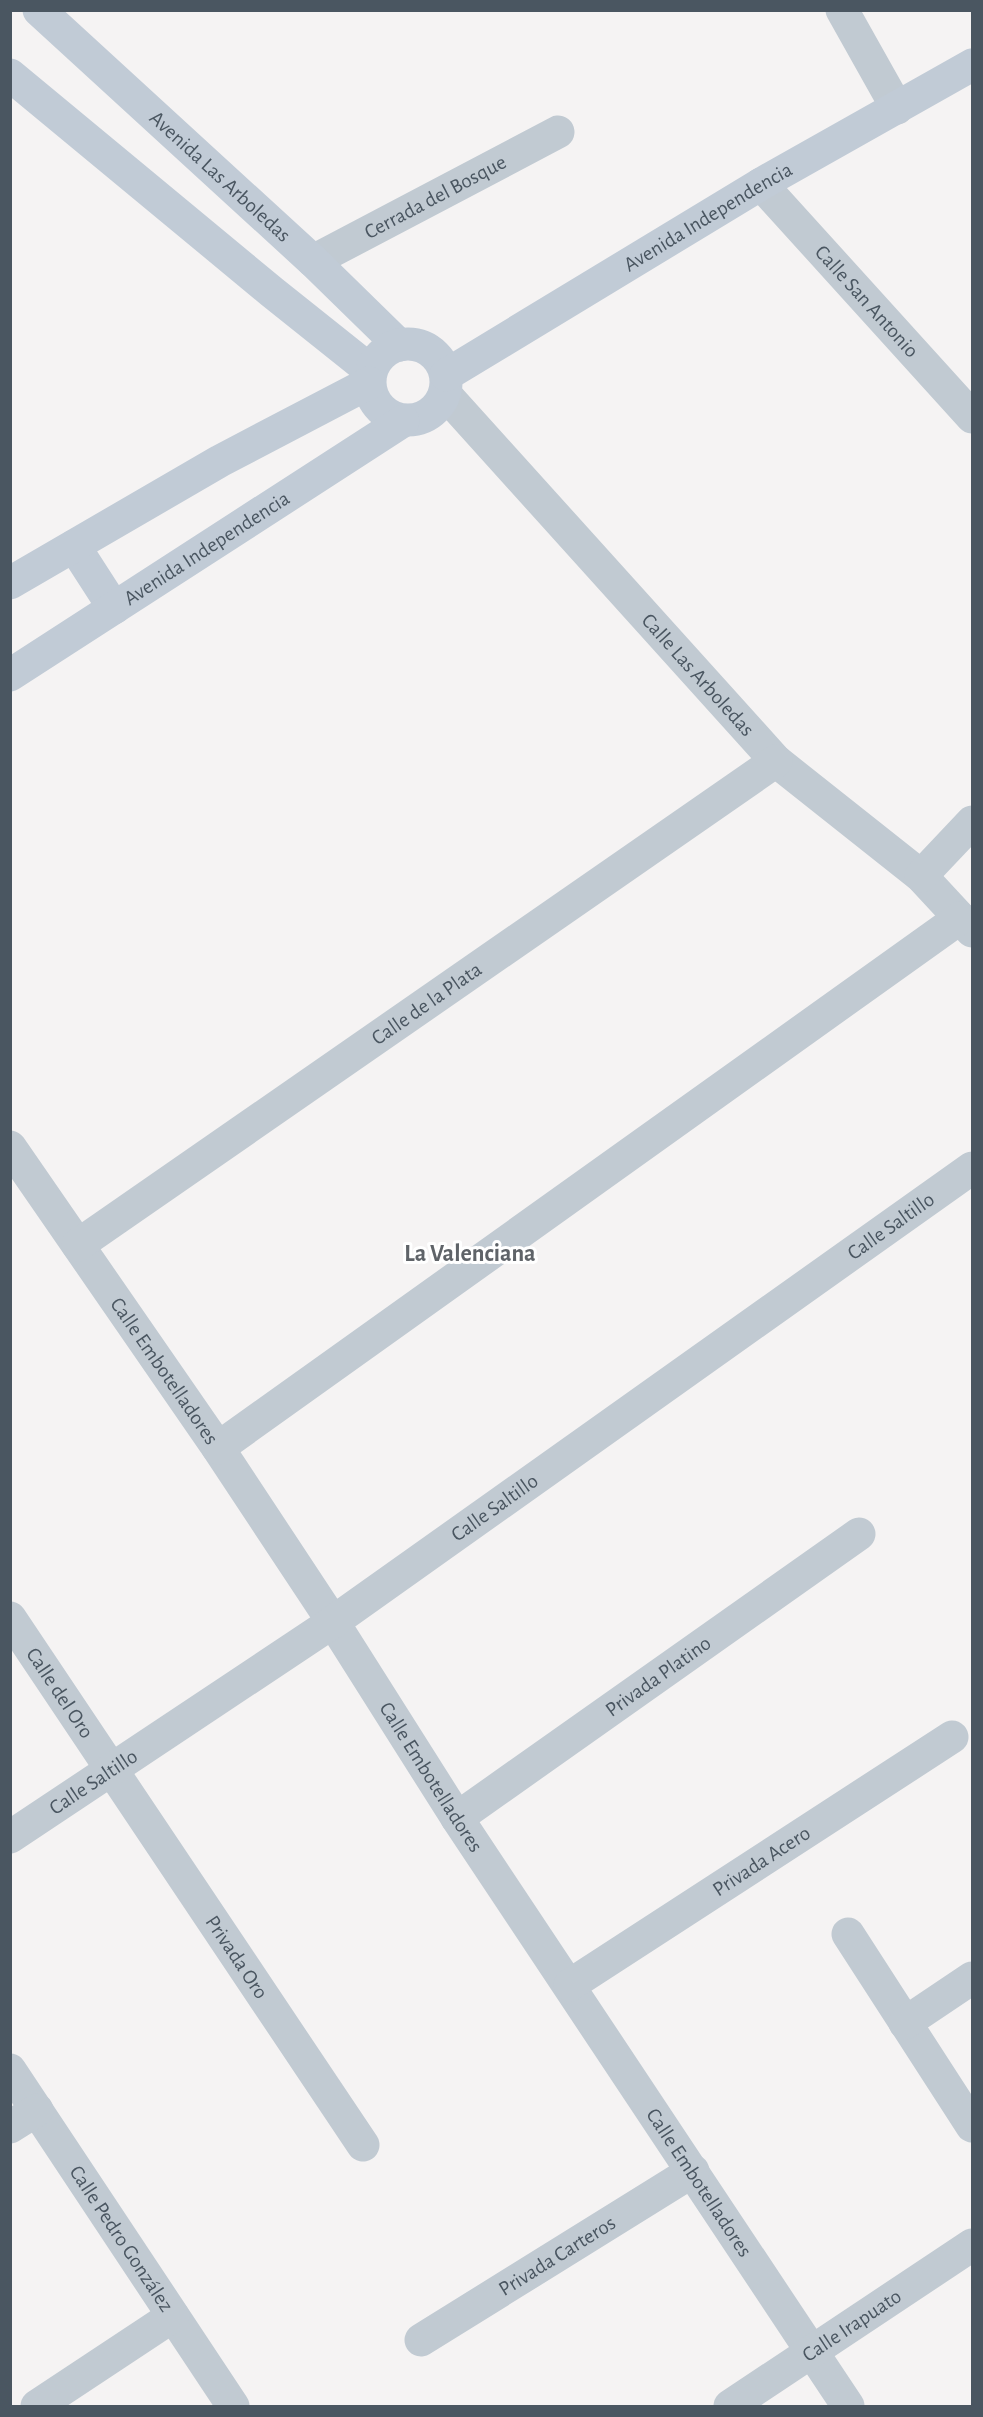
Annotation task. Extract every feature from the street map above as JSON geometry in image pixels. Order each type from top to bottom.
[{"type":"street","name":"Avenida Las Arboledas","points":[[39,10],[313,261],[399,345]]},
{"type":"street","points":[[842,10],[897,108]]},
{"type":"street","name":"Avenida Independencia","points":[[445,385],[761,184],[972,65]]},
{"type":"street","points":[[10,75],[370,377]]},
{"type":"street","name":"Cerrada del Bosque","points":[[313,261],[558,132]]},
{"type":"street","name":"Calle San Antonio","points":[[761,184],[972,417]]},
{"type":"street","points":[[414,344],[429,350],[439,361],[445,385],[435,410],[420,419],[403,421],[386,414],[374,401],[370,377],[377,359],[387,350],[399,345],[414,344]]},
{"type":"street","points":[[10,584],[220,461],[370,377]]},
{"type":"street","name":"Calle Las Arboledas","points":[[445,385],[776,761],[921,876],[966,924]]},
{"type":"street","name":"Avenida Independencia","points":[[10,675],[403,421]]},
{"type":"street","points":[[74,546],[114,608]]},
{"type":"street","name":"Calle de la Plata","points":[[78,1245],[776,761]]},
{"type":"street","points":[[921,876],[972,822]]},
{"type":"street","points":[[218,1448],[966,924]]},
{"type":"street","name":"Calle Embotelladores","points":[[10,1147],[218,1448],[333,1622],[457,1818],[570,1985],[810,2351],[849,2406]]},
{"type":"street","name":"Calle Saltillo","points":[[10,1837],[333,1622],[972,1168]]},
{"type":"street","name":"Privada Platino","points":[[457,1818],[860,1534]]},
{"type":"street","name":"Calle del Oro","points":[[10,1618],[112,1768]]},
{"type":"street","name":"Privada Acero","points":[[570,1985],[952,1737]]},
{"type":"street","name":"Privada Oro","points":[[112,1768],[363,2145]]},
{"type":"street","points":[[848,1934],[972,2126]]},
{"type":"street","points":[[905,2022],[972,1978]]},
{"type":"street","name":"Calle Pedro González","points":[[10,2070],[24,2119],[173,2316],[233,2406]]},
{"type":"street","name":"Privada Carteros","points":[[421,2340],[693,2171]]},
{"type":"street","name":"Calle Irapuato","points":[[730,2406],[972,2245]]},
{"type":"street","points":[[37,2406],[173,2316]]},
{"type":"district","name":"La Valenciana","points":[[470,1254]]}]
